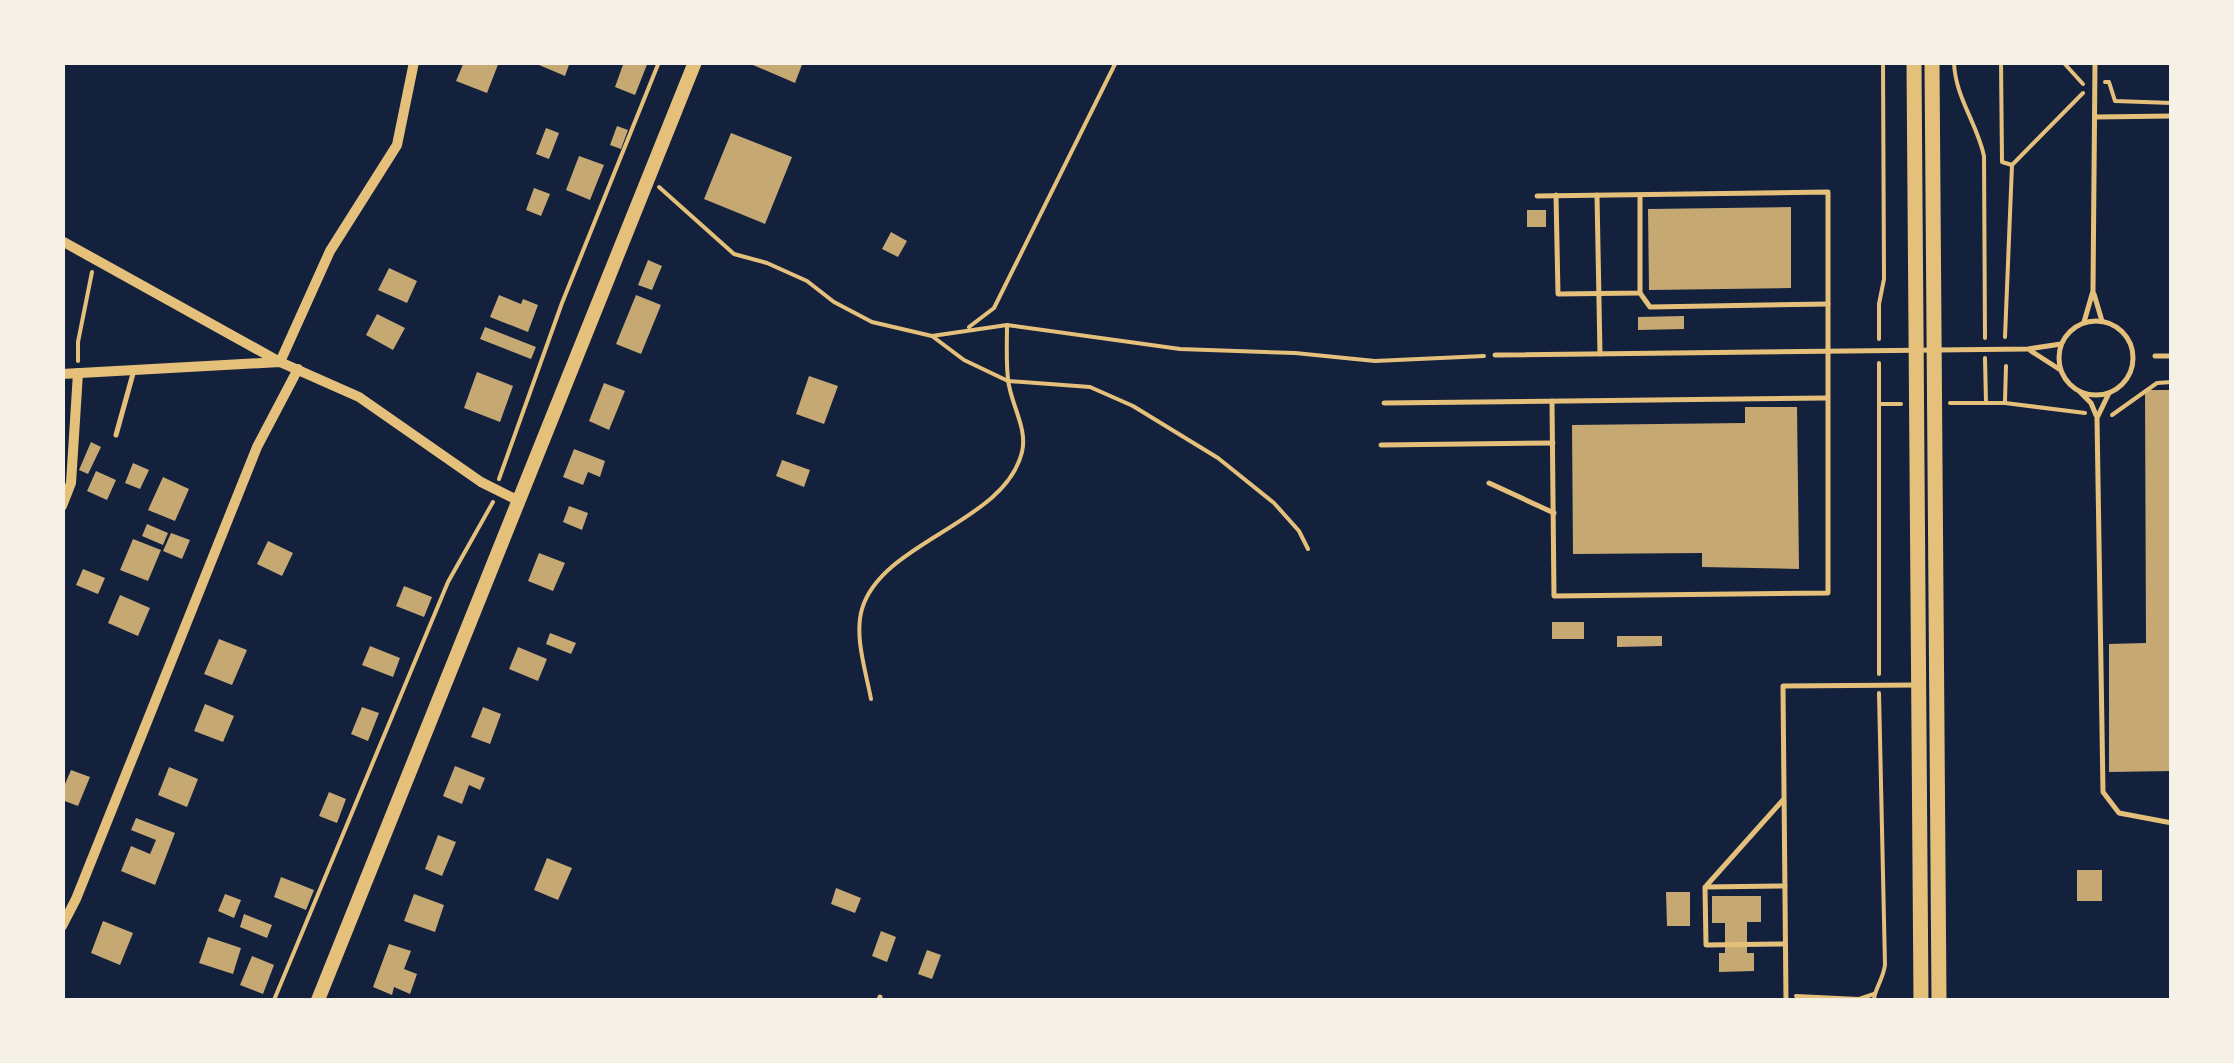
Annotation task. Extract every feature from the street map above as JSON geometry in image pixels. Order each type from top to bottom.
[{"type":"main road","points":[[318,1000],[695,62]]},
{"type":"main road","points":[[1914,62],[1921,1000]]},
{"type":"main road","points":[[1932,62],[1939,1000]]},
{"type":"street","points":[[280,362],[330,251],[397,144],[414,62]]},
{"type":"street","points":[[62,241],[280,362],[360,397],[496,490],[518,500]]},
{"type":"street","points":[[62,374],[280,362]]},
{"type":"street","points":[[62,926],[256,447],[298,369]]},
{"type":"street","points":[[62,506],[70,483],[78,373]]},
{"type":"lane","points":[[2084,322],[2093,291],[2094,62]]},
{"type":"lane","points":[[2096,118],[2172,116]]},
{"type":"lane","points":[[1538,196],[1828,192],[1828,593],[1554,596],[1552,401]]},
{"type":"lane","points":[[1640,194],[1640,293],[1650,307],[1828,304]]},
{"type":"lane","points":[[1597,195],[1600,354]]},
{"type":"lane","points":[[1556,196],[1558,294],[1640,293]]},
{"type":"lane","points":[[2093,291],[2102,321]]},
{"type":"lane","points":[[2060,370],[2060,344],[2074,327],[2102,321],[2123,332],[2133,354],[2128,378],[2109,393],[2097,418]]},
{"type":"lane","points":[[1494,355],[2028,350],[2060,344]]},
{"type":"lane","points":[[2028,350],[2060,370],[2068,383],[2091,403],[2097,418],[2102,792],[2118,813],[2172,823]]},
{"type":"lane","points":[[2155,356],[2172,356]]},
{"type":"lane","points":[[116,435],[134,370]]},
{"type":"lane","points":[[2080,392],[2094,396],[2109,393]]},
{"type":"lane","points":[[1384,402],[1826,398]]},
{"type":"lane","points":[[1381,445],[1553,443]]},
{"type":"lane","points":[[1490,483],[1554,513]]},
{"type":"lane","points":[[1786,998],[1783,686],[1920,684]]},
{"type":"lane","points":[[1784,798],[1705,887],[1706,944],[1786,944]]},
{"type":"lane","points":[[1705,887],[1785,886]]},
{"type":"path","points":[[274,1000],[402,686],[448,582],[493,504],[562,302],[660,62]]},
{"type":"path","points":[[965,330],[994,308],[1116,62]]},
{"type":"path","points":[[1879,304],[1884,279],[1884,62]]},
{"type":"path","points":[[1954,62],[1955,84],[1980,134],[1984,156],[1984,304]]},
{"type":"path","points":[[2001,62],[2002,162],[2012,165]]},
{"type":"path","points":[[2005,337],[2012,165],[2083,94],[2083,80],[2063,62]]},
{"type":"path","points":[[2102,82],[2108,82],[2115,101],[2172,102]]},
{"type":"path","points":[[648,178],[734,254],[808,281],[834,302],[872,322],[932,336],[1007,325],[1180,349],[1295,353],[1375,361],[1494,355]]},
{"type":"path","points":[[78,373],[78,342],[95,258]]},
{"type":"path","points":[[871,699],[860,630],[862,608],[880,575],[981,506],[1007,481],[1022,457],[1024,439],[1008,381],[1007,325]]},
{"type":"path","points":[[932,336],[964,360],[1008,381],[1090,387],[1133,406],[1218,458],[1274,503],[1299,531],[1308,550]]},
{"type":"path","points":[[2006,366],[2005,403],[2085,412],[2106,420],[2157,382],[2172,382]]},
{"type":"path","points":[[1786,998],[1874,997],[1883,980],[1880,404]]},
{"type":"building","points":[[464,62],[499,62],[487,93],[456,81]]},
{"type":"building","points":[[532,62],[570,62],[565,76]]},
{"type":"building","points":[[624,62],[648,62],[635,95],[615,87]]},
{"type":"building","points":[[746,62],[803,62],[795,83]]},
{"type":"building","points":[[617,126],[628,130],[621,149],[610,145]]},
{"type":"building","points":[[546,128],[559,133],[549,159],[536,154]]},
{"type":"building","points":[[731,133],[792,157],[765,224],[704,199]]},
{"type":"building","points":[[579,156],[604,165],[590,200],[566,190]]},
{"type":"building","points":[[534,188],[550,194],[541,216],[526,210]]},
{"type":"building","points":[[1791,207],[1791,288],[1649,290],[1648,209]]},
{"type":"building","points":[[1527,210],[1546,210],[1546,227],[1527,227]]},
{"type":"building","points":[[891,232],[907,241],[898,257],[882,249]]},
{"type":"building","points":[[648,260],[662,266],[652,290],[638,285]]},
{"type":"building","points":[[389,268],[417,281],[407,303],[378,290]]},
{"type":"building","points":[[499,295],[521,304],[523,299],[538,305],[528,332],[490,317]]},
{"type":"building","points":[[636,295],[661,305],[641,354],[616,344]]},
{"type":"building","points":[[377,314],[405,328],[393,350],[366,335]]},
{"type":"building","points":[[1684,316],[1684,329],[1638,330],[1638,317]]},
{"type":"building","points":[[485,327],[536,347],[531,359],[480,339]]},
{"type":"building","points":[[477,372],[513,386],[500,422],[464,408]]},
{"type":"building","points":[[809,376],[838,386],[824,424],[796,414]]},
{"type":"building","points":[[604,383],[625,391],[609,430],[589,421]]},
{"type":"building","points":[[2145,390],[2172,390],[2172,771],[2109,772],[2109,644],[2146,643]]},
{"type":"building","points":[[1745,407],[1797,407],[1799,569],[1702,567],[1702,553],[1573,554],[1572,425],[1745,423]]},
{"type":"building","points":[[91,442],[101,447],[88,474],[79,470]]},
{"type":"building","points":[[574,449],[605,461],[600,477],[588,472],[583,485],[563,477]]},
{"type":"building","points":[[782,460],[810,470],[804,487],[776,476]]},
{"type":"building","points":[[133,463],[149,470],[140,489],[125,483]]},
{"type":"building","points":[[96,471],[116,480],[107,500],[87,491]]},
{"type":"building","points":[[163,477],[189,489],[175,521],[148,510]]},
{"type":"building","points":[[569,506],[588,513],[582,530],[563,522]]},
{"type":"building","points":[[147,524],[168,533],[163,545],[142,536]]},
{"type":"building","points":[[171,533],[190,540],[182,559],[163,551]]},
{"type":"building","points":[[133,539],[161,550],[148,581],[120,570]]},
{"type":"building","points":[[268,541],[293,553],[282,576],[257,564]]},
{"type":"building","points":[[539,553],[565,563],[553,591],[528,581]]},
{"type":"building","points":[[83,569],[105,578],[98,594],[76,585]]},
{"type":"building","points":[[404,586],[432,597],[424,617],[396,606]]},
{"type":"building","points":[[120,595],[150,608],[138,636],[108,623]]},
{"type":"building","points":[[1552,622],[1584,622],[1584,639],[1552,639]]},
{"type":"building","points":[[550,633],[576,643],[571,654],[546,644]]},
{"type":"building","points":[[1617,636],[1662,636],[1662,646],[1617,647]]},
{"type":"building","points":[[219,639],[247,650],[232,685],[204,674]]},
{"type":"building","points":[[370,646],[400,658],[393,677],[362,665]]},
{"type":"building","points":[[518,647],[547,659],[538,681],[509,669]]},
{"type":"building","points":[[205,704],[234,716],[223,742],[194,731]]},
{"type":"building","points":[[362,707],[379,713],[368,741],[351,734]]},
{"type":"building","points":[[483,707],[501,714],[490,744],[471,737]]},
{"type":"building","points":[[455,766],[485,778],[480,790],[469,785],[462,804],[443,796]]},
{"type":"building","points":[[169,767],[198,779],[187,807],[158,795]]},
{"type":"building","points":[[71,770],[90,777],[78,806],[62,800]]},
{"type":"building","points":[[329,792],[346,799],[337,823],[319,816]]},
{"type":"building","points":[[136,818],[175,833],[155,885],[121,871],[131,846],[150,854],[156,840],[131,830]]},
{"type":"building","points":[[438,835],[456,842],[442,876],[425,869]]},
{"type":"building","points":[[547,858],[572,868],[558,900],[534,890]]},
{"type":"building","points":[[2077,870],[2102,870],[2102,901],[2077,901]]},
{"type":"building","points":[[281,877],[314,890],[306,910],[274,897]]},
{"type":"building","points":[[836,888],[861,898],[855,913],[831,904]]},
{"type":"building","points":[[1666,892],[1690,892],[1690,926],[1667,926]]},
{"type":"building","points":[[225,894],[241,900],[234,918],[218,911]]},
{"type":"building","points":[[414,894],[444,905],[435,932],[404,921]]},
{"type":"building","points":[[1712,896],[1761,896],[1761,922],[1747,922],[1747,953],[1754,953],[1754,971],[1719,972],[1719,953],[1725,953],[1725,923],[1712,923]]},
{"type":"building","points":[[244,914],[272,925],[267,938],[240,927]]},
{"type":"building","points":[[103,921],[133,933],[120,965],[91,953]]},
{"type":"building","points":[[881,931],[896,937],[887,962],[872,956]]},
{"type":"building","points":[[208,937],[241,948],[233,974],[199,963]]},
{"type":"building","points":[[389,944],[411,951],[404,969],[417,974],[410,994],[394,987],[392,995],[373,987]]},
{"type":"building","points":[[927,950],[941,955],[932,979],[918,974]]},
{"type":"building","points":[[252,956],[274,965],[263,994],[240,985]]}]
